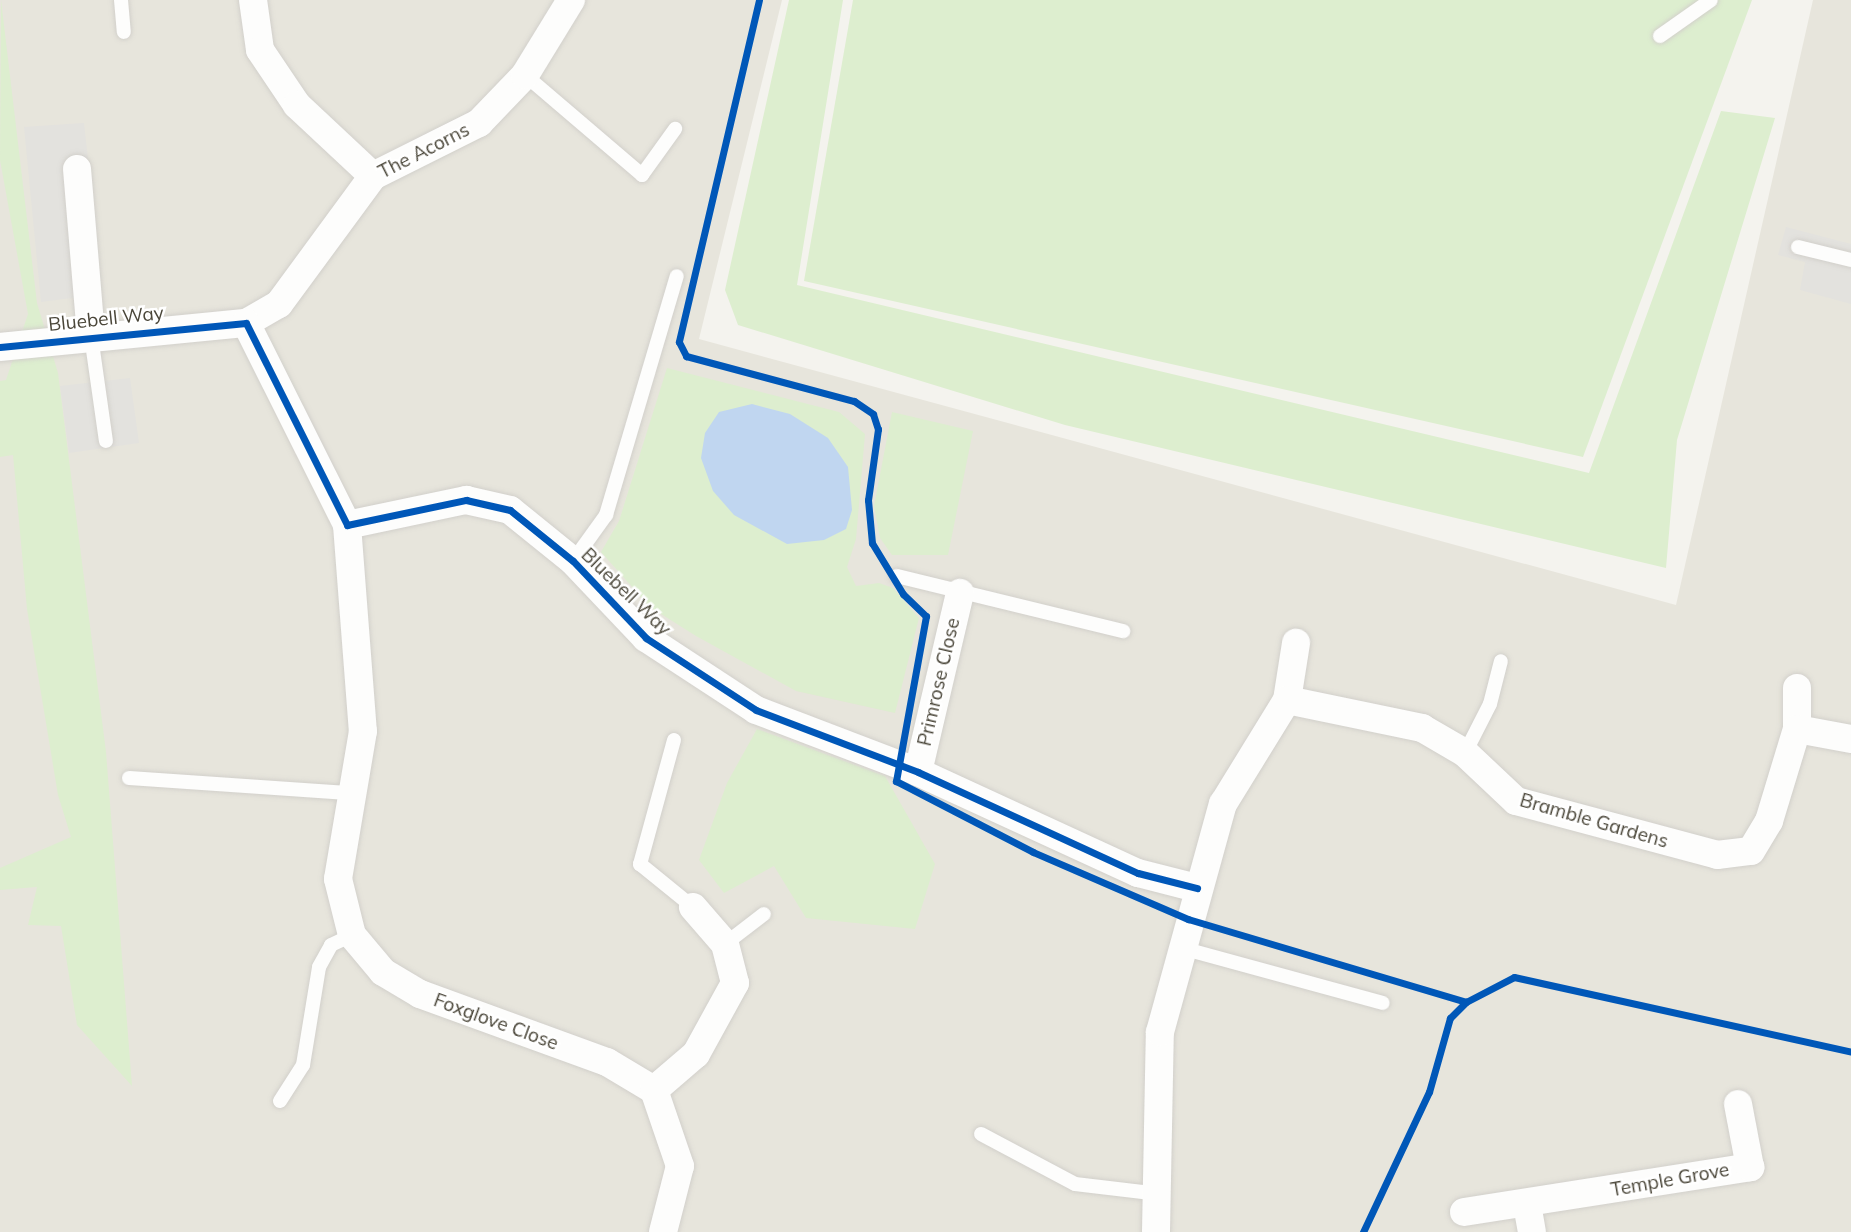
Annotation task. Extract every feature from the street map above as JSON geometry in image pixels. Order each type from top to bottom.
[{"type":"street","points":[[253,0],[260,50],[297,105],[373,176]]},
{"type":"street","name":"The Acorns","points":[[246,323],[279,304],[373,176],[479,123],[525,75],[571,0]]},
{"type":"street","name":"Bluebell Way","points":[[77,169],[90,335]]},
{"type":"street","points":[[246,323],[347,525]]},
{"type":"street","name":"Bluebell Way","points":[[0,347],[90,335],[246,323]]},
{"type":"street","name":"Bluebell Way","points":[[347,525],[466,500],[510,509],[573,561],[646,638],[756,710],[918,772],[1138,873],[1197,888]]},
{"type":"street","name":"Foxglove Close","points":[[347,525],[363,730],[338,879],[352,935],[383,972],[420,994],[607,1062],[654,1090]]},
{"type":"street","name":"Primrose Close","points":[[918,772],[960,593]]},
{"type":"street","points":[[1157,1232],[1160,1032],[1197,888],[1223,804],[1287,700],[1296,643]]},
{"type":"street","name":"Bramble Gardens","points":[[1287,700],[1422,728],[1465,753],[1516,801],[1717,855],[1751,851],[1769,821],[1797,729],[1797,688]]},
{"type":"street","points":[[1797,729],[1851,738]]},
{"type":"street","points":[[663,1232],[680,1166],[654,1090],[696,1054],[735,984],[725,944],[693,906]]},
{"type":"street","name":"Temple Grove","points":[[1464,1212],[1750,1167],[1738,1104]]},
{"type":"street","points":[[1527,1204],[1532,1232]]},
{"type":"lane","points":[[121,0],[124,32]]},
{"type":"lane","points":[[1660,36],[1711,0]]},
{"type":"lane","points":[[525,75],[642,175],[675,129]]},
{"type":"lane","points":[[1798,247],[1851,260]]},
{"type":"lane","name":"Bluebell Way","points":[[573,561],[606,515],[677,276]]},
{"type":"lane","points":[[90,335],[106,441]]},
{"type":"lane","name":"Primrose Close","points":[[897,576],[1123,631]]},
{"type":"lane","points":[[1465,753],[1490,704],[1501,661]]},
{"type":"lane","points":[[674,740],[640,864],[693,906]]},
{"type":"lane","points":[[129,778],[351,793]]},
{"type":"lane","points":[[725,944],[764,914]]},
{"type":"lane","points":[[281,1101],[303,1065],[319,967],[331,945],[352,935]]},
{"type":"lane","points":[[1182,948],[1383,1003]]},
{"type":"lane","points":[[981,1134],[1075,1184],[1158,1194]]},
{"type":"shaded area","points":[[0,0],[782,0],[699,339],[1676,605],[1813,0],[1851,0],[1851,1232],[0,1232]]},
{"type":"shaded area","points":[[84,123],[89,168],[87,296],[41,302],[24,127]]},
{"type":"shaded area","points":[[1786,227],[1851,244],[1851,304],[1800,290],[1805,262],[1778,255]]},
{"type":"shaded area","points":[[130,378],[139,443],[69,453],[60,386]]},
{"type":"green space","points":[[1,0],[37,303],[58,373],[106,752],[132,1086],[77,1025],[61,926],[28,925],[37,887],[0,890],[0,868],[71,837],[58,795],[27,609],[13,455],[0,457],[0,381],[6,380],[28,314],[0,160]]},
{"type":"green space","points":[[789,0],[843,0],[797,285],[1589,473],[1721,111],[1775,118],[1677,440],[1666,568],[1065,425],[738,325],[725,290]]},
{"type":"green space","points":[[853,0],[1752,0],[1583,457],[804,281]]},
{"type":"green space","points":[[667,368],[839,412],[865,434],[856,539],[847,567],[856,586],[879,583],[893,588],[919,618],[895,713],[796,691],[696,636],[650,607],[601,552],[619,521]]},
{"type":"green space","points":[[892,412],[973,431],[948,555],[892,555],[880,538],[874,506]]},
{"type":"green space","points":[[757,729],[885,776],[935,864],[915,929],[806,918],[774,866],[724,893],[699,860],[727,783]]},
{"type":"water","points":[[752,404],[790,414],[828,438],[848,467],[852,510],[846,529],[824,540],[787,544],[734,515],[713,491],[701,458],[705,433],[719,412]]},
{"type":"cycle path","points":[[759,0],[679,342],[686,356],[854,401],[873,414],[878,429],[868,500],[872,543],[903,594],[926,616],[896,781],[1033,852],[1188,919],[1466,1002],[1514,977],[1851,1052]]},
{"type":"cycle path","points":[[0,347],[246,323],[347,525],[466,500],[510,510],[573,561],[646,638],[756,710],[918,772],[1138,873],[1197,888]]},
{"type":"cycle path","points":[[1363,1232],[1429,1092],[1450,1018],[1466,1002]]}]
